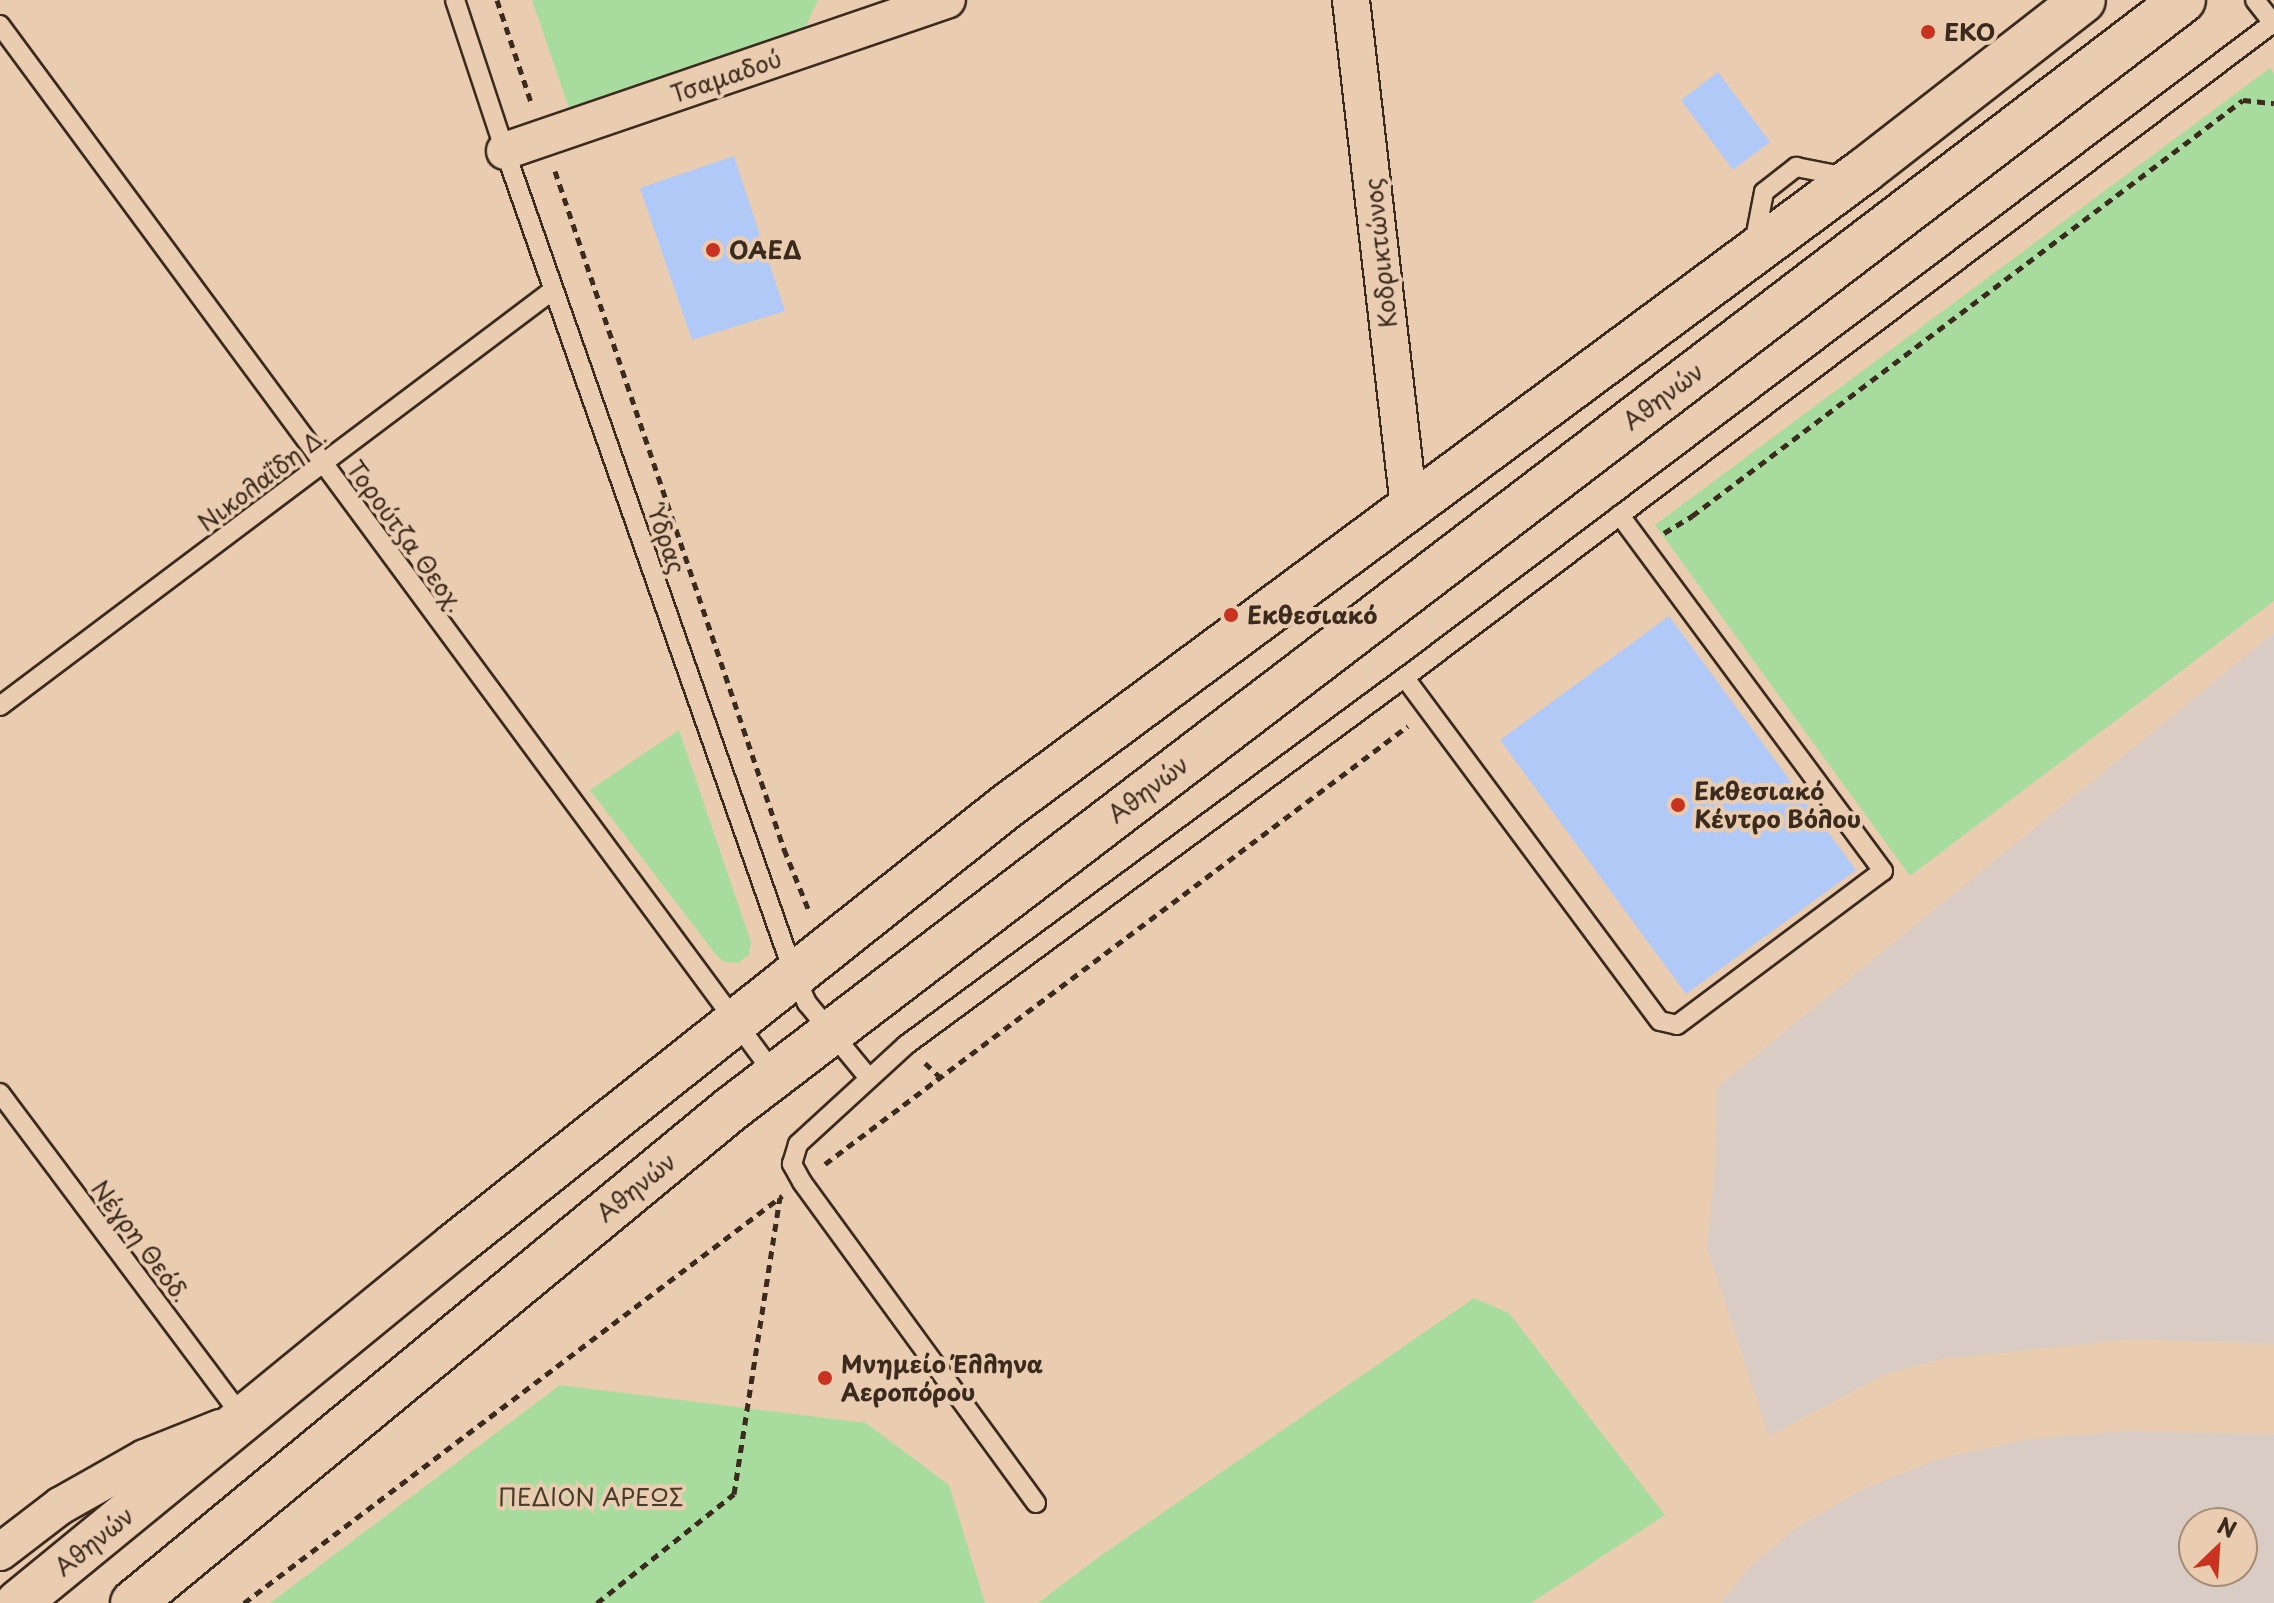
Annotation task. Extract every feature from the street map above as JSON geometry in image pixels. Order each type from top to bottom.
[{"type":"main road","name":"Αθηνών","points":[[18,1603],[735,1022],[1007,806],[1854,178],[2083,0]]},
{"type":"main road","name":"Αθηνών","points":[[133,1603],[775,1075],[2183,0]]},
{"type":"street","name":"Τσαμαδού","points":[[505,151],[947,0]]},
{"type":"street","name":"Κοδρικτώνος","points":[[1351,0],[1409,507]]},
{"type":"street","name":"Αθηνών","points":[[0,1552],[60,1506],[145,1458],[244,1419]]},
{"type":"lane","name":"Ύδρας","points":[[455,0],[553,290],[810,962],[807,1003],[868,1077]]},
{"type":"lane","points":[[1036,1503],[802,1182],[792,1164],[798,1144],[906,1045],[1405,678],[2274,23],[2255,0]]},
{"type":"lane","name":"Τορούτζα Θεοχ.","points":[[0,25],[775,1075]]},
{"type":"lane","name":"Νικολαΐδη Δ.","points":[[0,706],[553,290]]},
{"type":"lane","points":[[1405,678],[1660,1021],[1677,1025],[1883,871],[1620,515]]},
{"type":"lane","name":"Νέγρη Θεόδ.","points":[[0,1093],[244,1419]]},
{"type":"path","points":[[497,0],[784,849],[810,962]]},
{"type":"path","points":[[1641,541],[1692,516],[2243,100],[2274,103]]},
{"type":"path","points":[[244,1603],[780,1197],[1404,731],[1424,702]]},
{"type":"path","points":[[597,1603],[734,1494],[780,1197]]},
{"type":"shaded area","points":[[2274,633],[2274,1344],[2132,1339],[1942,1359],[1885,1374],[1769,1436],[1707,1247],[1715,1172],[1717,1087]]},
{"type":"shaded area","points":[[2126,1431],[2274,1434],[2274,1603],[1720,1603],[1750,1567],[1795,1529],[1861,1490],[1939,1459],[2029,1439]]},
{"type":"green space","points":[[532,0],[818,0],[804,30],[569,108]]},
{"type":"green space","points":[[2270,68],[2274,73],[2274,601],[1910,876],[1655,525]]},
{"type":"green space","points":[[679,730],[751,942],[749,955],[738,963],[724,962],[717,956],[590,790]]},
{"type":"green space","points":[[1474,1298],[1509,1313],[1665,1515],[1531,1603],[1038,1603],[1100,1556]]},
{"type":"green space","name":"ΠΕΔΙΟΝ ΑΡΕΩΣ","points":[[560,1385],[866,1423],[949,1485],[985,1603],[270,1603]]},
{"type":"building","points":[[1718,72],[1770,142],[1733,170],[1681,100]]},
{"type":"building","name":"ΟΑΕΔ","points":[[734,156],[785,311],[692,340],[640,188]]},
{"type":"building","name":"Εκθεσιακό Κέντρο Βόλου","points":[[1669,616],[1856,870],[1686,994],[1500,740]]},
{"type":"place","name":"EKO","points":[[1928,32]]},
{"type":"place","name":"ΟΑΕΔ","points":[[713,250]]},
{"type":"place","name":"Εκθεσιακό","points":[[1231,615]]},
{"type":"place","name":"Εκθεσιακό Κέντρο Βόλου","points":[[1678,805]]},
{"type":"place","name":"Μνημείο Έλληνα Αεροπόρου","points":[[825,1378]]}]
